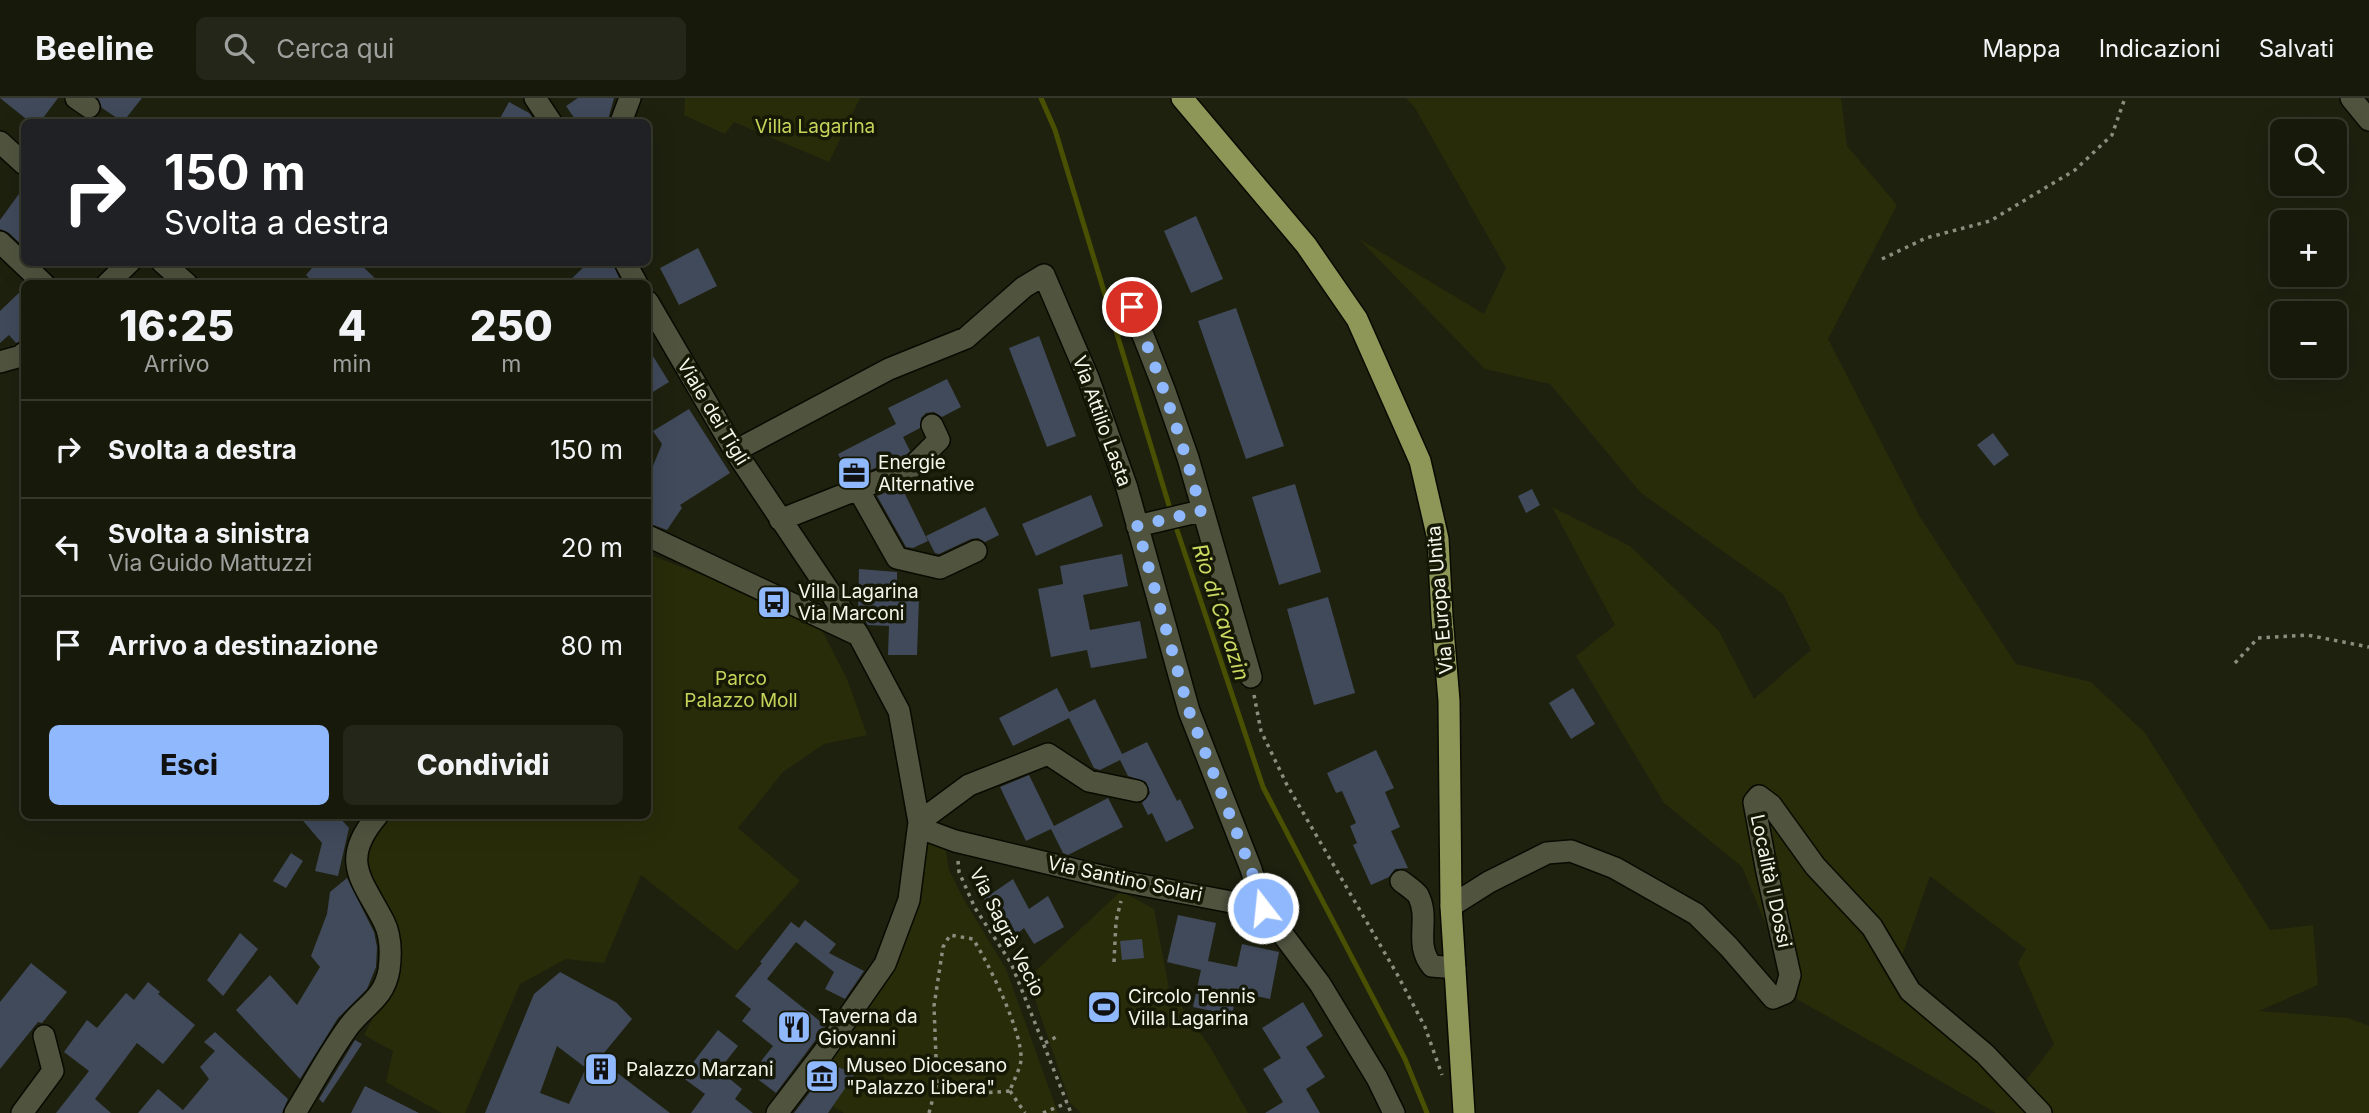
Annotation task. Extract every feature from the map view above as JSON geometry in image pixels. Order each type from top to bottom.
[{"type":"main road","name":"Via Europa Unita","points":[[1182,98],[1306,245],[1357,319],[1420,461],[1438,539],[1450,701],[1451,906],[1464,1113]]},
{"type":"street","points":[[535,98],[549,119]]},
{"type":"street","points":[[622,119],[630,98]]},
{"type":"street","points":[[2351,98],[2369,120]]},
{"type":"street","points":[[0,142],[21,161]]},
{"type":"street","points":[[0,242],[21,262]]},
{"type":"street","points":[[25,266],[40,280]]},
{"type":"street","points":[[111,280],[126,266]]},
{"type":"street","points":[[167,266],[182,280]]},
{"type":"street","name":"Via Attilio Lasta","points":[[735,451],[889,369],[966,338],[1024,287],[1044,275],[1089,380],[1127,488],[1189,711],[1251,869],[1263,908]]},
{"type":"street","points":[[1132,307],[1188,458],[1201,511],[1251,677]]},
{"type":"street","name":"Viale dei Tigli","points":[[653,325],[858,634],[899,711],[919,822],[909,900],[886,964],[777,1113]]},
{"type":"street","points":[[0,362],[21,356]]},
{"type":"street","points":[[780,520],[911,468],[939,440],[932,425]]},
{"type":"street","points":[[858,489],[897,558],[940,568],[976,551]]},
{"type":"street","points":[[1137,526],[1201,511]]},
{"type":"street","points":[[651,537],[858,634]]},
{"type":"street","points":[[919,822],[1001,763],[1048,754],[1089,781],[1137,792]]},
{"type":"street","name":"Località I Dossi","points":[[1451,906],[1489,882],[1547,853],[1571,851],[1615,869],[1696,914],[1773,998],[1786,993],[1790,975],[1754,802],[1759,796],[1772,806],[1815,866],[1872,927],[1909,991],[1985,1054],[2041,1113]]},
{"type":"street","points":[[295,1113],[350,1024],[379,998],[388,972],[390,948],[386,924],[372,904],[356,870],[359,844],[375,819]]},
{"type":"street","name":"Via Santino Solari","points":[[919,822],[928,831],[955,841],[1126,882],[1263,908]]},
{"type":"street","points":[[1401,881],[1417,893],[1424,912],[1424,956],[1432,966],[1455,968]]},
{"type":"street","points":[[1263,908],[1320,984],[1377,1078],[1394,1113]]},
{"type":"street","points":[[22,1113],[53,1071],[44,1036]]},
{"type":"path","points":[[1882,259],[1926,238],[1990,221],[2075,170],[2112,135],[2125,98]]},
{"type":"path","points":[[2235,663],[2258,638],[2307,635],[2369,647]]},
{"type":"path","points":[[1251,677],[1261,731],[1287,785],[1425,1027],[1446,1087]]},
{"type":"path","name":"Via Sagrà Vecio","points":[[955,841],[959,872],[975,908],[1011,963],[1071,1113]]},
{"type":"path","points":[[1114,962],[1116,921],[1122,898]]},
{"type":"path","points":[[929,1113],[937,1083],[934,1006],[943,947],[950,935],[973,939],[984,954],[1017,1033],[1021,1060],[1010,1091]]},
{"type":"path","points":[[1045,1043],[1058,1036]]},
{"type":"path","points":[[937,1083],[968,1094],[1010,1091]]},
{"type":"path","points":[[1010,1091],[1025,1113]]},
{"type":"path","points":[[1043,1113],[1068,1103]]},
{"type":"green space","name":"Villa Lagarina","points":[[685,98],[860,98],[829,162],[734,122],[725,134],[684,115]]},
{"type":"green space","points":[[1406,98],[1841,98],[1847,146],[1897,205],[1828,339],[1920,517],[2016,664],[2091,682],[2145,733],[2270,930],[2313,925],[2318,985],[2259,1011],[2348,1018],[2369,1026],[2369,1113],[1996,1113],[1797,999],[1742,867],[1664,803],[1576,656],[1615,625],[1552,507],[1630,546],[1719,631],[1754,699],[1811,650],[1783,594],[1641,493],[1550,384],[1485,369],[1359,239],[1484,314],[1506,268],[1415,108]],"holes":[[[1930,876],[2026,949],[2018,963],[2054,1044],[2021,1087],[1907,1001],[1899,964]]]},
{"type":"green space","name":"Parco Palazzo Moll","points":[[651,555],[816,619],[847,679],[867,735],[824,744],[783,772],[738,828],[800,881],[737,951],[641,875],[604,963],[566,959],[520,984],[465,1113],[442,1113],[386,1082],[393,1051],[364,1035],[390,986],[365,855],[383,819],[651,819]]},
{"type":"green space","points":[[931,840],[938,841],[946,851],[949,870],[963,898],[1006,969],[1058,1113],[844,1113],[832,1106],[855,1074],[824,1060],[867,1004],[922,848]]},
{"type":"green space","points":[[1121,891],[1154,909],[1169,989],[1210,1047],[1248,1113],[1081,1113],[1070,1103],[1028,978]]},
{"type":"building","points":[[0,98],[58,98],[42,119],[26,119]]},
{"type":"building","points":[[98,98],[142,98],[125,119],[118,119],[102,108]]},
{"type":"building","points":[[578,98],[614,98],[608,119],[575,119],[566,106]]},
{"type":"building","points":[[509,102],[529,113],[534,119],[500,119]]},
{"type":"building","points":[[21,191],[21,244],[0,229],[0,220]]},
{"type":"building","points":[[1196,216],[1223,279],[1191,293],[1164,231]]},
{"type":"building","points":[[698,248],[717,286],[679,305],[660,268]]},
{"type":"building","points":[[314,266],[362,266],[377,280],[311,280],[306,275]]},
{"type":"building","points":[[585,266],[614,266],[620,280],[570,280]]},
{"type":"building","points":[[21,291],[21,341],[16,343],[9,335],[0,343],[0,311]]},
{"type":"building","points":[[1236,308],[1284,446],[1246,459],[1198,321]]},
{"type":"building","points":[[1039,336],[1076,436],[1047,447],[1009,348]]},
{"type":"building","points":[[651,353],[669,382],[651,393]]},
{"type":"building","points":[[947,379],[961,407],[942,417],[934,412],[926,413],[921,418],[920,428],[903,437],[910,451],[905,456],[850,478],[838,454],[896,424],[888,408]]},
{"type":"building","points":[[689,409],[730,473],[680,505],[682,508],[667,530],[651,524],[651,471],[662,444],[653,431]]},
{"type":"building","points":[[1993,433],[2009,455],[1994,466],[1977,445]]},
{"type":"building","points":[[1295,484],[1321,572],[1279,585],[1252,497]]},
{"type":"building","points":[[901,486],[928,541],[913,548],[906,547],[877,496]]},
{"type":"building","points":[[1532,489],[1540,505],[1526,513],[1518,496]]},
{"type":"building","points":[[1091,495],[1103,526],[1036,556],[1022,524]]},
{"type":"building","points":[[985,507],[999,535],[985,542],[978,538],[971,539],[939,554],[935,553],[926,536]]},
{"type":"building","points":[[1122,554],[1128,586],[1083,595],[1090,630],[1140,621],[1147,658],[1091,668],[1087,650],[1051,657],[1038,589],[1063,584],[1060,566]]},
{"type":"building","points":[[859,569],[897,572],[897,598],[919,598],[917,655],[888,655],[889,626],[868,625],[858,610]]},
{"type":"building","points":[[1328,597],[1355,693],[1314,705],[1287,609]]},
{"type":"building","points":[[1057,688],[1069,712],[1095,699],[1122,754],[1147,742],[1194,828],[1166,842],[1152,813],[1148,815],[1142,803],[1150,793],[1146,782],[1128,776],[1120,760],[1100,770],[1094,768],[1069,718],[1013,746],[999,718]]},
{"type":"building","points":[[1573,688],[1595,724],[1571,739],[1549,703]]},
{"type":"building","points":[[1376,750],[1394,788],[1385,792],[1400,827],[1391,831],[1408,868],[1395,869],[1389,877],[1371,885],[1353,845],[1357,843],[1350,826],[1356,823],[1342,791],[1336,793],[1327,773]]},
{"type":"building","points":[[1029,775],[1054,826],[1108,798],[1123,827],[1068,855],[1063,853],[1051,829],[1026,841],[1000,787]]},
{"type":"building","points":[[302,819],[341,819],[349,828],[338,876],[315,871],[322,843]]},
{"type":"building","points":[[291,853],[303,861],[286,888],[273,881]]},
{"type":"building","points":[[347,878],[374,932],[377,947],[376,967],[367,989],[338,1018],[300,1079],[236,1010],[270,975],[297,1005],[320,967],[311,956],[327,914],[330,892]]},
{"type":"building","points":[[1013,879],[1029,909],[1048,896],[1064,927],[1034,944],[1024,928],[1009,941],[984,899]]},
{"type":"building","points":[[1178,915],[1216,923],[1208,961],[1237,967],[1242,944],[1279,952],[1270,999],[1237,992],[1232,1015],[1193,1007],[1201,970],[1167,962]]},
{"type":"building","points":[[805,920],[836,944],[829,953],[864,971],[845,999],[825,989],[834,972],[796,942],[767,979],[826,1026],[776,1093],[751,1074],[773,1046],[742,1021],[751,1009],[735,996],[791,922],[799,928]]},
{"type":"building","points":[[240,933],[258,949],[223,996],[207,980]]},
{"type":"building","name":"Circolo Tennis Villa Lagarina","points":[[1142,939],[1144,958],[1122,960],[1120,941]]},
{"type":"building","points":[[31,963],[67,992],[42,1023],[38,1022],[0,1069],[0,1002]]},
{"type":"building","points":[[560,972],[617,1003],[632,1019],[599,1059],[670,1113],[485,1113],[534,994]],"holes":[[[557,1046],[586,1068],[569,1104],[540,1093]]]},
{"type":"building","points":[[148,982],[160,992],[158,994],[195,1025],[163,1064],[137,1043],[95,1099],[111,1113],[56,1113],[89,1071],[64,1052],[87,1020],[97,1028],[126,993],[134,1000]]},
{"type":"building","points":[[1303,1002],[1323,1036],[1306,1047],[1325,1077],[1306,1089],[1320,1113],[1265,1113],[1283,1102],[1263,1069],[1281,1058],[1262,1028]]},
{"type":"building","points":[[718,1030],[738,1046],[719,1070],[742,1089],[735,1099],[753,1113],[691,1113],[705,1094],[682,1077]]},
{"type":"building","points":[[215,1032],[288,1099],[282,1113],[138,1113],[158,1089],[183,1110],[209,1079],[200,1067],[215,1051],[204,1042]]},
{"type":"building","points":[[355,1040],[362,1044],[323,1103],[319,1099]]},
{"type":"building","points":[[831,1064],[855,1074],[828,1113],[794,1113]]},
{"type":"building","points":[[365,1086],[419,1113],[351,1113]]},
{"type":"waterway","name":"Rio di Cavazin","points":[[1041,98],[1055,130],[1171,512]]},
{"type":"waterway","name":"Rio di Cavazin","points":[[1174,521],[1263,787],[1405,1059],[1427,1113]]},
{"type":"place","name":"Energie Alternative","points":[[854,473]]},
{"type":"place","name":"Villa Lagarina Via Marconi","points":[[774,602]]},
{"type":"place","name":"Circolo Tennis Villa Lagarina","points":[[1104,1007]]},
{"type":"place","name":"Taverna da Giovanni","points":[[794,1027]]},
{"type":"place","name":"Palazzo Marzani","points":[[601,1069]]},
{"type":"place","name":"Museo Diocesano \"Palazzo Libera\"","points":[[822,1076]]},
{"type":"route","points":[[1132,307],[1188,458],[1201,511],[1137,526],[1189,711],[1251,869],[1263,908]]}]
